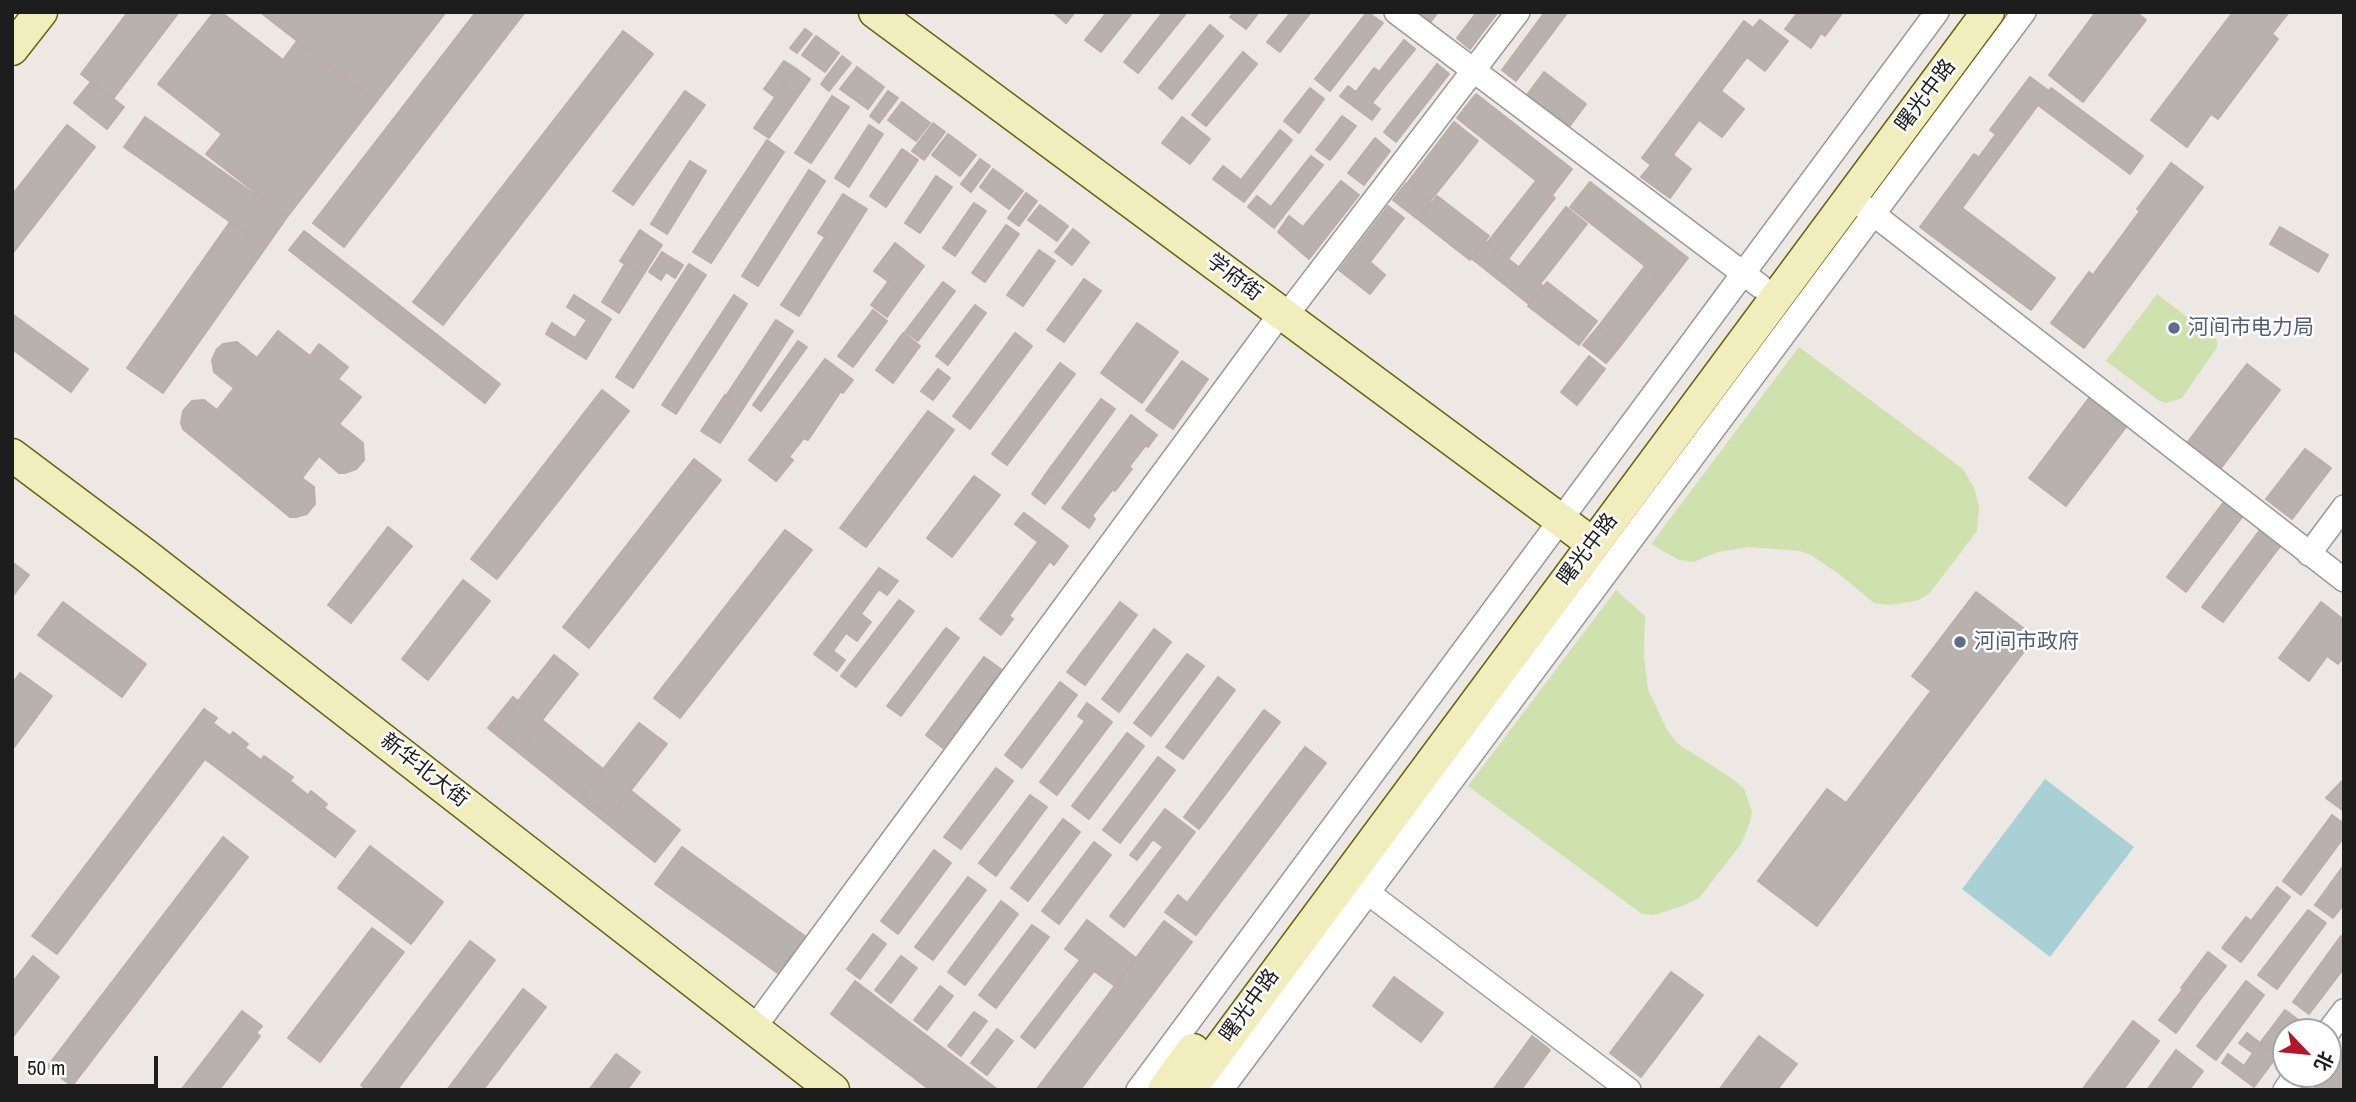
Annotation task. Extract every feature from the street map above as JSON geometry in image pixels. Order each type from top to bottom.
[{"type":"main road","points":[[12,49],[41,12]]},
{"type":"main road","name":"学府街","points":[[875,12],[1288,308]]},
{"type":"main road","name":"学府街","points":[[902,12],[1288,308],[1581,526]]},
{"type":"main road","name":"曙光中路","points":[[1189,1090],[1751,280],[1963,12]]},
{"type":"main road","name":"曙光中路","points":[[1164,1090],[1581,526],[1862,206],[1988,12]]},
{"type":"main road","name":"新华北大街","points":[[12,455],[145,554],[834,1090]]},
{"type":"main road","name":"新华北大街","points":[[12,480],[132,570],[801,1090]]},
{"type":"street","points":[[1396,12],[1751,280],[1937,12]]},
{"type":"street","points":[[754,1028],[1288,308],[1518,12]]},
{"type":"street","points":[[1221,1090],[1862,206],[2024,12]]},
{"type":"street","points":[[1862,206],[2344,580]]},
{"type":"street","points":[[2309,554],[2344,507]]},
{"type":"street","points":[[1138,1090],[1581,526]]},
{"type":"street","points":[[1367,892],[1629,1090]]},
{"type":"green space","points":[[2157,294],[2217,340],[2217,347],[2182,398],[2166,403],[2158,400],[2106,361]]},
{"type":"green space","points":[[1799,347],[1963,469],[1975,490],[1979,507],[1977,531],[1929,594],[1916,601],[1889,605],[1874,603],[1839,574],[1811,555],[1800,551],[1749,547],[1718,552],[1693,562],[1679,560],[1651,544]]},
{"type":"green space","points":[[1616,590],[1645,616],[1644,657],[1648,689],[1667,730],[1678,744],[1744,789],[1752,811],[1741,844],[1699,898],[1654,915],[1642,914],[1468,786]]},
{"type":"water","points":[[2045,779],[2134,847],[2050,957],[1962,889]]},
{"type":"building","points":[[128,12],[179,12],[113,99],[81,74]]},
{"type":"building","points":[[214,12],[221,12],[283,60],[297,41],[376,102],[287,217],[206,154],[222,134],[158,84]]},
{"type":"building","points":[[260,12],[446,12],[376,102]]},
{"type":"building","points":[[476,12],[525,12],[344,247],[313,223]]},
{"type":"building","points":[[1053,12],[1075,12],[1066,23]]},
{"type":"building","points":[[1107,12],[1133,12],[1101,52],[1085,40]]},
{"type":"building","points":[[1163,12],[1187,12],[1138,73],[1124,62]]},
{"type":"building","points":[[1234,12],[1259,12],[1246,29],[1230,17]]},
{"type":"building","points":[[1291,12],[1311,12],[1280,52],[1267,42]]},
{"type":"building","points":[[1367,12],[1383,23],[1330,91],[1315,79]]},
{"type":"building","points":[[1414,12],[1438,12],[1429,24]]},
{"type":"building","points":[[1477,12],[1498,12],[1470,49],[1457,38]]},
{"type":"building","points":[[1545,12],[1568,12],[1516,81],[1502,70]]},
{"type":"building","points":[[1798,12],[1843,12],[1825,36],[1821,33],[1811,48],[1785,29]]},
{"type":"building","points":[[2096,12],[2136,12],[2146,20],[2083,102],[2049,75]]},
{"type":"building","points":[[2233,12],[2289,12],[2272,34],[2278,39],[2218,119],[2211,114],[2187,147],[2151,120]]},
{"type":"building","points":[[1760,20],[1788,41],[1765,71],[1747,57],[1721,91],[1744,109],[1722,137],[1699,120],[1673,155],[1691,169],[1670,198],[1641,177],[1651,165],[1642,158],[1744,21],[1753,28]]},
{"type":"building","points":[[1210,25],[1223,36],[1172,99],[1159,88]]},
{"type":"building","points":[[805,29],[812,34],[797,53],[790,48]]},
{"type":"building","points":[[623,31],[653,54],[443,325],[413,302]]},
{"type":"building","points":[[816,36],[839,53],[825,72],[802,55]]},
{"type":"building","points":[[1404,40],[1415,49],[1390,80],[1379,72]]},
{"type":"building","points":[[1243,52],[1257,64],[1206,126],[1192,115]]},
{"type":"building","points":[[842,56],[851,63],[829,91],[821,84]]},
{"type":"building","points":[[784,61],[795,68],[775,97],[764,89]]},
{"type":"building","points":[[1437,64],[1449,74],[1396,142],[1384,132]]},
{"type":"building","points":[[857,67],[884,87],[868,109],[840,89]]},
{"type":"building","points":[[795,68],[810,79],[769,138],[754,128]]},
{"type":"building","points":[[1374,68],[1390,80],[1372,103],[1380,109],[1372,120],[1340,96],[1348,86],[1356,92]]},
{"type":"building","points":[[1544,72],[1586,104],[1569,127],[1527,95]]},
{"type":"building","points":[[2030,77],[2049,91],[2051,88],[2143,156],[2130,174],[2038,105],[2009,144],[1990,130]]},
{"type":"building","points":[[91,82],[124,107],[107,129],[74,103]]},
{"type":"building","points":[[1310,88],[1324,99],[1299,133],[1284,121]]},
{"type":"building","points":[[685,91],[705,105],[633,205],[613,191]]},
{"type":"building","points":[[888,91],[898,98],[879,123],[870,116]]},
{"type":"building","points":[[1476,94],[1572,169],[1553,194],[1457,118]]},
{"type":"building","points":[[832,96],[849,107],[811,163],[795,153]]},
{"type":"building","points":[[902,102],[930,123],[916,141],[888,120]]},
{"type":"building","points":[[1342,116],[1356,126],[1330,160],[1316,150]]},
{"type":"building","points":[[145,117],[287,217],[266,247],[124,147]]},
{"type":"building","points":[[1182,117],[1210,139],[1190,164],[1162,143]]},
{"type":"building","points":[[1454,122],[1478,141],[1431,200],[1408,182]]},
{"type":"building","points":[[933,123],[945,132],[924,160],[912,151]]},
{"type":"building","points":[[67,125],[95,147],[12,254],[12,195]]},
{"type":"building","points":[[869,125],[883,134],[849,187],[835,178]]},
{"type":"building","points":[[1280,130],[1292,140],[1244,202],[1213,179],[1223,166],[1241,180]]},
{"type":"building","points":[[948,134],[976,155],[960,176],[932,155]]},
{"type":"building","points":[[1996,134],[2009,144],[1992,167],[1979,157]]},
{"type":"building","points":[[1375,138],[1390,151],[1364,185],[1348,173]]},
{"type":"building","points":[[767,140],[784,152],[711,263],[693,252]]},
{"type":"building","points":[[902,149],[918,160],[886,207],[870,196]]},
{"type":"building","points":[[1974,154],[1992,167],[1962,208],[2055,278],[2031,310],[1920,227]]},
{"type":"building","points":[[1311,156],[1323,165],[1274,228],[1248,207],[1257,196],[1271,207]]},
{"type":"building","points":[[980,159],[990,166],[971,192],[961,184]]},
{"type":"building","points":[[690,161],[706,171],[667,234],[651,224]]},
{"type":"building","points":[[2171,163],[2203,187],[2084,348],[2051,323],[2089,272],[2093,275]]},
{"type":"building","points":[[993,169],[1023,191],[1009,209],[980,187]]},
{"type":"building","points":[[809,170],[825,181],[758,286],[742,276]]},
{"type":"building","points":[[936,176],[952,187],[920,233],[905,223]]},
{"type":"building","points":[[1341,181],[1359,195],[1309,259],[1278,232],[1289,216],[1303,227]]},
{"type":"building","points":[[1535,182],[1555,198],[1508,259],[1487,243]]},
{"type":"building","points":[[1590,182],[1688,258],[1668,284],[1570,207]]},
{"type":"building","points":[[1406,183],[1432,203],[1419,220],[1393,200]]},
{"type":"building","points":[[1026,193],[1037,201],[1019,226],[1008,218]]},
{"type":"building","points":[[843,194],[867,209],[799,316],[781,305],[825,237],[818,233]]},
{"type":"building","points":[[1437,196],[1489,236],[1470,260],[1419,220]]},
{"type":"building","points":[[974,203],[986,211],[955,256],[943,248]]},
{"type":"building","points":[[1040,205],[1068,226],[1057,241],[1028,220]]},
{"type":"building","points":[[1388,206],[1404,218],[1370,262],[1385,275],[1370,294],[1339,270]]},
{"type":"building","points":[[1566,207],[1587,224],[1540,284],[1519,267]]},
{"type":"building","points":[[230,222],[266,247],[163,393],[127,368]]},
{"type":"building","points":[[1006,225],[1019,234],[985,282],[972,273]]},
{"type":"building","points":[[2280,227],[2328,255],[2318,272],[2270,244]]},
{"type":"building","points":[[1073,229],[1089,242],[1072,265],[1055,252]]},
{"type":"building","points":[[640,230],[662,245],[643,275],[620,261]]},
{"type":"building","points":[[304,231],[500,384],[485,403],[289,250]]},
{"type":"building","points":[[1485,241],[1543,286],[1529,304],[1471,258]]},
{"type":"building","points":[[895,243],[924,266],[904,293],[874,271]]},
{"type":"building","points":[[1039,250],[1055,261],[1023,306],[1007,295]]},
{"type":"building","points":[[662,252],[683,265],[675,278],[666,272],[661,280],[649,272]]},
{"type":"building","points":[[625,264],[643,275],[619,313],[602,302]]},
{"type":"building","points":[[689,264],[706,275],[633,388],[616,377]]},
{"type":"building","points":[[1645,266],[1668,284],[1621,345],[1598,327]]},
{"type":"building","points":[[1084,279],[1101,291],[1064,342],[1047,330]]},
{"type":"building","points":[[888,282],[904,293],[887,317],[871,305]]},
{"type":"building","points":[[943,282],[955,291],[918,341],[905,332]]},
{"type":"building","points":[[1547,282],[1597,321],[1579,345],[1528,306]]},
{"type":"building","points":[[574,295],[611,319],[586,359],[546,334],[552,323],[575,338],[587,320],[567,307]]},
{"type":"building","points":[[734,295],[747,304],[676,414],[662,405]]},
{"type":"building","points":[[975,305],[986,313],[948,365],[936,356]]},
{"type":"building","points":[[873,310],[887,321],[853,367],[838,356]]},
{"type":"building","points":[[12,314],[88,369],[71,392],[12,349]]},
{"type":"building","points":[[776,320],[793,331],[744,407],[726,396]]},
{"type":"building","points":[[1137,323],[1178,352],[1142,403],[1101,373]]},
{"type":"building","points":[[1598,327],[1621,345],[1606,363],[1583,345]]},
{"type":"building","points":[[278,331],[310,356],[319,344],[348,367],[338,379],[361,397],[339,424],[363,443],[364,460],[356,469],[339,473],[319,456],[302,478],[314,487],[315,504],[307,514],[296,517],[290,517],[183,429],[181,423],[183,411],[192,401],[204,400],[217,410],[234,388],[214,372],[212,360],[217,349],[223,344],[237,342],[257,358]]},
{"type":"building","points":[[903,333],[920,346],[893,383],[876,370]]},
{"type":"building","points":[[1015,333],[1032,346],[970,429],[953,416]]},
{"type":"building","points":[[798,341],[807,347],[761,411],[753,405]]},
{"type":"building","points":[[1589,356],[1605,369],[1577,405],[1561,392]]},
{"type":"building","points":[[825,359],[853,380],[843,393],[841,391],[808,440],[804,438],[789,457],[793,460],[776,481],[749,460]]},
{"type":"building","points":[[1182,361],[1208,379],[1173,429],[1146,410]]},
{"type":"building","points":[[1060,363],[1075,374],[1007,465],[992,454]]},
{"type":"building","points":[[2247,364],[2280,390],[2221,468],[2187,443]]},
{"type":"building","points":[[938,369],[950,378],[933,400],[921,391]]},
{"type":"building","points":[[602,390],[629,411],[497,579],[471,559]]},
{"type":"building","points":[[725,395],[744,407],[720,443],[701,431]]},
{"type":"building","points":[[2089,398],[2126,427],[2066,506],[2029,478]]},
{"type":"building","points":[[1101,399],[1115,409],[1062,482],[1048,471]]},
{"type":"building","points":[[928,411],[954,430],[866,547],[840,528]]},
{"type":"building","points":[[1131,415],[1157,435],[1148,447],[1146,445],[1129,467],[1132,469],[1092,516],[1095,519],[1089,528],[1062,508]]},
{"type":"building","points":[[2305,449],[2331,468],[2292,519],[2266,499]]},
{"type":"building","points":[[694,459],[721,480],[589,648],[563,627]]},
{"type":"building","points":[[1048,471],[1062,482],[1045,504],[1032,494]]},
{"type":"building","points":[[974,476],[1000,495],[952,557],[927,538]]},
{"type":"building","points":[[2223,503],[2242,517],[2186,592],[2167,577]]},
{"type":"building","points":[[1024,513],[1047,530],[1038,542],[1015,524]]},
{"type":"building","points":[[388,527],[412,546],[351,623],[328,605]]},
{"type":"building","points":[[785,530],[812,550],[680,718],[654,698]]},
{"type":"building","points":[[1047,530],[1068,546],[1054,565],[1050,561],[1009,616],[1013,619],[1001,635],[980,619]]},
{"type":"building","points":[[2260,530],[2281,545],[2223,622],[2202,607]]},
{"type":"building","points":[[12,562],[29,575],[12,597]]},
{"type":"building","points":[[879,568],[898,581],[887,595],[879,589],[861,614],[871,622],[857,641],[846,633],[833,651],[845,660],[837,671],[814,654]]},
{"type":"building","points":[[463,580],[490,601],[428,680],[402,659]]},
{"type":"building","points":[[1976,592],[2035,637],[1817,926],[1758,881],[1827,789],[1846,803],[1931,691],[1912,676]]},
{"type":"building","points":[[899,600],[914,611],[856,687],[841,676]]},
{"type":"building","points":[[63,602],[146,664],[122,697],[38,635]]},
{"type":"building","points":[[1120,602],[1137,615],[1085,685],[1067,672]]},
{"type":"building","points":[[2321,602],[2344,620],[2344,656],[2338,664],[2297,634]]},
{"type":"building","points":[[946,628],[959,638],[901,716],[887,706]]},
{"type":"building","points":[[1154,629],[1171,642],[1119,712],[1102,699]]},
{"type":"building","points":[[2297,634],[2327,656],[2309,681],[2279,658]]},
{"type":"building","points":[[1187,654],[1204,666],[1151,736],[1134,723]]},
{"type":"building","points":[[554,655],[578,674],[521,747],[497,728]]},
{"type":"building","points":[[984,657],[1002,670],[943,748],[926,735]]},
{"type":"building","points":[[20,673],[52,696],[12,750],[12,684]]},
{"type":"building","points":[[1218,677],[1235,690],[1183,759],[1166,747]]},
{"type":"building","points":[[1060,682],[1077,695],[1022,768],[1005,755]]},
{"type":"building","points":[[513,697],[518,701],[497,728],[521,747],[542,720],[603,769],[582,796],[610,817],[630,790],[680,830],[655,862],[488,728]]},
{"type":"building","points":[[1087,703],[1112,722],[1057,795],[1040,782],[1085,721],[1078,716]]},
{"type":"building","points":[[204,709],[217,718],[213,723],[230,736],[233,732],[248,744],[245,748],[261,760],[264,756],[293,777],[290,781],[308,795],[311,791],[327,804],[324,808],[355,831],[335,857],[205,759],[57,954],[32,936]]},
{"type":"building","points":[[1264,710],[1280,722],[1199,829],[1184,817]]},
{"type":"building","points":[[639,723],[667,744],[610,817],[582,796]]},
{"type":"building","points":[[1127,733],[1144,746],[1089,819],[1072,806]]},
{"type":"building","points":[[1305,747],[1326,763],[1196,935],[1165,912],[1178,895],[1187,903]]},
{"type":"building","points":[[1158,757],[1175,770],[1120,843],[1103,830]]},
{"type":"building","points":[[996,768],[1013,781],[961,849],[944,837]]},
{"type":"building","points":[[2344,779],[2344,811],[2326,798]]},
{"type":"building","points":[[1030,795],[1047,807],[996,876],[979,863]]},
{"type":"building","points":[[1165,809],[1195,832],[1124,927],[1110,916],[1163,847],[1153,839],[1137,860],[1130,855]]},
{"type":"building","points":[[2332,815],[2344,824],[2344,837],[2301,895],[2283,881]]},
{"type":"building","points":[[1063,819],[1080,832],[1028,901],[1011,888]]},
{"type":"building","points":[[223,837],[248,857],[72,1086],[47,1067]]},
{"type":"building","points":[[1094,842],[1111,855],[1059,924],[1042,911]]},
{"type":"building","points":[[370,846],[443,902],[411,944],[338,888]]},
{"type":"building","points":[[682,847],[806,937],[779,974],[655,884]]},
{"type":"building","points":[[934,850],[951,863],[898,934],[881,921]]},
{"type":"building","points":[[2344,865],[2344,904],[2333,918],[2315,905]]},
{"type":"building","points":[[968,877],[986,890],[933,960],[915,947]]},
{"type":"building","points":[[2277,887],[2290,897],[2241,962],[2222,948],[2246,917],[2251,921]]},
{"type":"building","points":[[1001,901],[1018,914],[965,985],[948,972]]},
{"type":"building","points":[[2308,910],[2326,923],[2277,989],[2258,975]]},
{"type":"building","points":[[1087,920],[1136,958],[1115,986],[1094,971],[1035,1048],[1021,1037],[1080,960],[1065,949]]},
{"type":"building","points":[[1164,921],[1192,942],[1080,1090],[1036,1090]]},
{"type":"building","points":[[1032,925],[1049,937],[996,1008],[979,995]]},
{"type":"building","points":[[372,928],[404,952],[320,1062],[288,1038]]},
{"type":"building","points":[[873,934],[886,944],[860,979],[847,969]]},
{"type":"building","points":[[2341,936],[2344,938],[2344,968],[2309,1014],[2293,1002]]},
{"type":"building","points":[[470,941],[495,960],[397,1090],[367,1090],[361,1085]]},
{"type":"building","points":[[2208,952],[2226,966],[2199,1001],[2181,988]]},
{"type":"building","points":[[33,956],[59,977],[12,1038],[12,983]]},
{"type":"building","points":[[901,956],[917,968],[891,1003],[875,990]]},
{"type":"building","points":[[1671,972],[1703,995],[1641,1077],[1610,1053]]},
{"type":"building","points":[[1394,977],[1443,1013],[1421,1042],[1373,1006]]},
{"type":"building","points":[[855,981],[998,1090],[930,1090],[831,1014]]},
{"type":"building","points":[[2246,981],[2264,995],[2216,1060],[2197,1046]]},
{"type":"building","points":[[940,986],[953,996],[927,1030],[914,1020]]},
{"type":"building","points":[[523,989],[546,1007],[483,1090],[447,1090]]},
{"type":"building","points":[[2183,989],[2199,1001],[2176,1033],[2159,1020]]},
{"type":"building","points":[[2285,1010],[2296,1018],[2279,1018]]},
{"type":"building","points":[[242,1011],[262,1026],[256,1033],[260,1036],[219,1090],[181,1090]]},
{"type":"building","points":[[974,1012],[987,1021],[961,1056],[948,1046]]},
{"type":"building","points":[[2133,1021],[2159,1041],[2123,1090],[2082,1090]]},
{"type":"building","points":[[2272,1027],[2272,1052],[2260,1043]]},
{"type":"building","points":[[997,1029],[1013,1041],[987,1075],[971,1063]]},
{"type":"building","points":[[2247,1033],[2272,1052],[2272,1063],[2254,1087],[2222,1063],[2228,1054],[2244,1066],[2253,1053],[2239,1043]]},
{"type":"building","points":[[1532,1036],[1550,1050],[1521,1090],[1493,1090]]},
{"type":"building","points":[[1759,1036],[1797,1064],[1777,1090],[1719,1090]]},
{"type":"building","points":[[2344,1048],[2344,1090],[2313,1090],[2342,1088]]},
{"type":"building","points":[[2176,1050],[2203,1071],[2189,1090],[2147,1090]]},
{"type":"building","points":[[616,1054],[640,1072],[627,1090],[589,1090]]},
{"type":"place","name":"河间市电力局","points":[[2174,328]]},
{"type":"place","name":"河间市政府","points":[[1960,642]]}]
